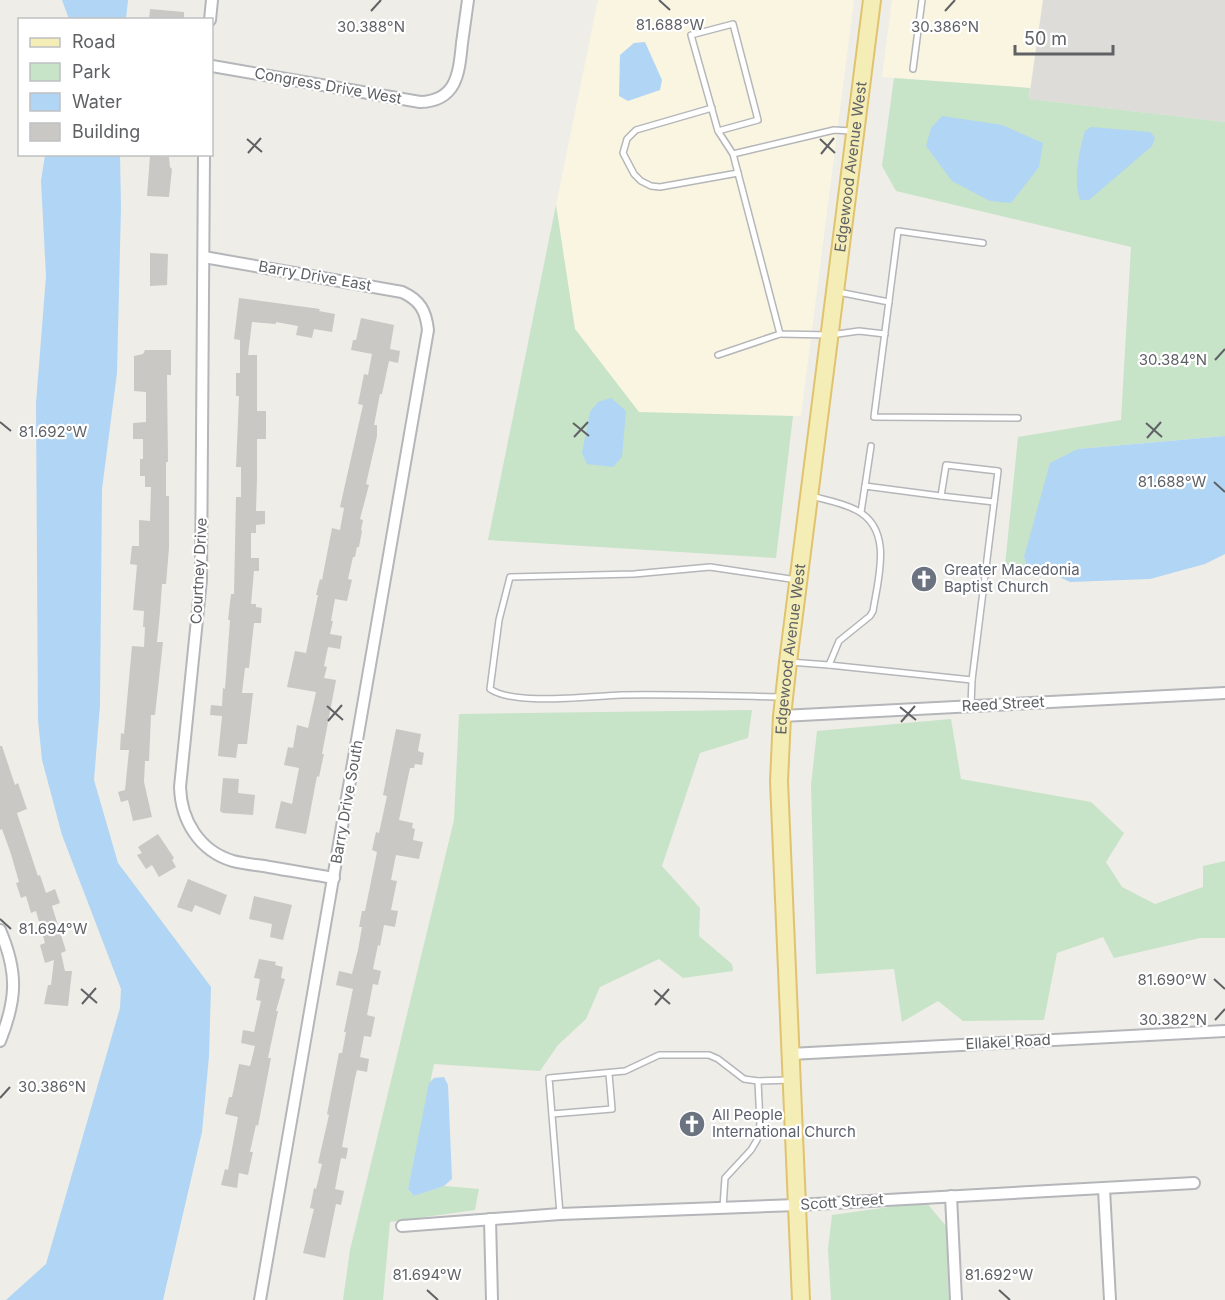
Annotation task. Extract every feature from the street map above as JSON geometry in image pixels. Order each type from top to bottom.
[{"type":"main road","name":"Edgewood Avenue West","points":[[801,1300],[779,781],[782,716],[872,0]]},
{"type":"street","points":[[210,18],[212,0]]},
{"type":"street","name":"Congress Drive West","points":[[213,66],[420,102],[432,101],[443,96],[453,86],[458,74],[468,0]]},
{"type":"street","name":"Courtney Drive","points":[[204,156],[201,580],[180,799],[183,815],[191,830],[215,853],[232,861],[334,878]]},
{"type":"street","name":"Barry Drive East","points":[[204,256],[402,292],[422,306]]},
{"type":"street","name":"Barry Drive South","points":[[260,1300],[428,330],[427,317],[422,306]]},
{"type":"street","name":"Reed Street","points":[[782,716],[1225,693]]},
{"type":"street","points":[[0,930],[8,946],[14,988],[12,1007],[0,1041]]},
{"type":"street","name":"Ellakel Road","points":[[790,1054],[1225,1031]]},
{"type":"street","name":"Scott Street","points":[[402,1226],[560,1214],[797,1205],[1194,1183]]},
{"type":"street","points":[[1104,1189],[1110,1300]]},
{"type":"street","points":[[951,1196],[956,1300]]},
{"type":"street","points":[[490,1219],[492,1300]]},
{"type":"lane","points":[[913,69],[922,0]]},
{"type":"lane","points":[[718,131],[758,120],[733,24],[692,34],[718,131],[733,154],[780,334]]},
{"type":"lane","points":[[712,108],[636,130],[627,139],[624,153],[628,165],[641,181],[660,187],[738,173]]},
{"type":"lane","points":[[733,154],[834,130],[856,131]]},
{"type":"lane","points":[[983,243],[898,231],[874,417],[1018,418]]},
{"type":"lane","points":[[835,292],[889,302]]},
{"type":"lane","points":[[718,356],[780,334],[830,335],[859,331],[885,334]]},
{"type":"lane","points":[[861,512],[871,446]]},
{"type":"lane","points":[[941,496],[946,465],[998,471],[972,680],[971,706]]},
{"type":"lane","points":[[865,486],[994,502]]},
{"type":"lane","points":[[809,496],[861,512],[877,534],[882,550],[873,611],[839,641],[828,665]]},
{"type":"lane","points":[[784,697],[622,695],[530,698],[499,695],[490,689],[499,620],[510,577],[634,574],[710,567],[799,580]]},
{"type":"lane","points":[[788,662],[972,680]]},
{"type":"lane","points":[[560,1214],[549,1077],[625,1071],[659,1055],[709,1055],[744,1079],[792,1080]]},
{"type":"lane","points":[[552,1114],[612,1109],[609,1074]]},
{"type":"lane","points":[[723,1208],[725,1178],[758,1140],[760,1124],[758,1081]]},
{"type":"shaded area","points":[[598,0],[854,0],[801,416],[639,413],[575,329],[556,205]]},
{"type":"shaded area","points":[[892,0],[1043,0],[1030,88],[882,77]]},
{"type":"shaded area","points":[[1043,0],[1225,0],[1225,122],[1029,99]]},
{"type":"green space","points":[[894,78],[1030,88],[1029,99],[1225,122],[1225,436],[1078,449],[1024,557],[1029,574],[1004,575],[1018,437],[1121,420],[1131,247],[896,191],[882,166]]},
{"type":"green space","points":[[556,205],[575,329],[639,412],[793,416],[776,558],[488,540]]},
{"type":"green space","points":[[752,710],[748,738],[700,753],[662,866],[700,908],[699,936],[732,964],[733,971],[683,978],[659,959],[600,987],[586,1019],[558,1045],[540,1071],[434,1064],[408,1189],[414,1196],[444,1186],[479,1189],[475,1210],[390,1222],[383,1300],[343,1300],[350,1250],[454,820],[459,714]]},
{"type":"green space","points":[[951,719],[961,779],[1091,802],[1124,833],[1106,862],[1122,887],[1155,904],[1203,887],[1203,866],[1225,861],[1225,938],[1200,938],[1114,958],[1103,937],[1057,953],[1044,1020],[963,1021],[938,1001],[902,1022],[894,969],[816,974],[811,785],[817,731]]},
{"type":"green space","points":[[926,1202],[946,1226],[949,1300],[831,1300],[828,1249],[832,1215]]},
{"type":"water","points":[[62,0],[128,0],[126,18],[69,18]]},
{"type":"water","points":[[645,42],[662,80],[660,90],[628,101],[619,96],[620,55],[634,43]]},
{"type":"water","points":[[942,116],[1002,125],[1043,143],[1039,167],[1011,203],[990,201],[952,181],[926,146],[931,128]]},
{"type":"water","points":[[1091,127],[1150,132],[1155,138],[1152,146],[1089,200],[1080,200],[1077,184],[1079,156],[1085,131]]},
{"type":"water","points":[[45,156],[120,156],[117,373],[102,489],[100,705],[94,780],[118,863],[211,987],[209,1056],[202,1132],[163,1300],[6,1300],[46,1264],[120,1008],[121,989],[62,835],[42,760],[38,720],[36,403],[46,276],[41,181]]},
{"type":"water","points":[[611,398],[626,411],[622,457],[613,467],[587,464],[582,453],[590,412],[598,402]]},
{"type":"water","points":[[1225,436],[1225,554],[1205,564],[1150,579],[1070,582],[1055,575],[1034,577],[1029,574],[1024,557],[1050,463],[1078,449]]},
{"type":"water","points":[[444,1077],[448,1085],[452,1179],[444,1186],[414,1196],[408,1189],[429,1083],[434,1078]]},
{"type":"building","points":[[150,9],[184,12],[184,18],[149,18]]},
{"type":"building","points":[[150,156],[169,157],[172,169],[169,197],[147,196]]},
{"type":"building","points":[[150,253],[168,254],[167,285],[150,286]]},
{"type":"building","points":[[239,298],[320,309],[319,311],[335,314],[332,332],[314,329],[312,338],[296,335],[298,326],[276,322],[276,324],[252,322],[248,355],[257,355],[257,411],[266,411],[266,439],[257,439],[256,511],[265,511],[265,524],[256,525],[256,533],[251,533],[251,558],[259,558],[259,571],[254,571],[251,604],[262,608],[261,623],[254,623],[249,668],[245,668],[242,693],[253,693],[247,744],[238,744],[236,758],[218,756],[222,716],[210,715],[211,705],[222,706],[223,688],[225,689],[230,620],[228,620],[231,594],[234,594],[236,497],[241,497],[241,467],[236,467],[239,396],[236,396],[236,373],[240,373],[240,340],[234,339]]},
{"type":"building","points":[[361,318],[394,325],[390,349],[400,351],[398,363],[389,361],[382,394],[380,394],[374,425],[377,425],[377,436],[366,484],[369,485],[360,519],[363,520],[362,531],[348,579],[352,580],[347,601],[335,599],[330,634],[342,636],[340,649],[328,647],[324,666],[327,667],[324,678],[336,680],[322,754],[324,754],[319,777],[317,776],[306,834],[275,828],[281,801],[292,804],[299,768],[284,765],[288,747],[293,748],[297,725],[308,728],[316,692],[287,687],[295,651],[306,653],[318,595],[316,595],[320,579],[322,580],[332,528],[340,530],[344,508],[340,507],[363,405],[358,404],[364,374],[368,375],[372,354],[351,350]]},
{"type":"building","points":[[145,350],[171,350],[171,375],[167,375],[168,462],[166,462],[166,496],[169,496],[169,548],[166,584],[162,584],[157,642],[163,642],[155,715],[151,715],[149,761],[145,761],[144,782],[152,817],[133,821],[128,800],[121,802],[118,792],[125,790],[129,750],[120,750],[121,733],[124,734],[132,646],[144,647],[144,611],[133,610],[137,565],[130,564],[132,546],[139,546],[139,520],[150,521],[151,487],[145,487],[145,476],[140,476],[143,439],[133,439],[133,423],[146,422],[146,392],[134,391],[134,356],[143,354]]},
{"type":"building","points":[[396,729],[421,734],[418,751],[424,753],[422,765],[415,764],[414,768],[410,768],[399,820],[413,823],[412,828],[415,829],[413,840],[423,842],[419,859],[396,855],[391,880],[397,881],[391,910],[398,911],[395,927],[384,925],[380,946],[378,945],[373,969],[381,971],[378,985],[373,984],[367,1015],[375,1017],[371,1037],[364,1036],[360,1057],[369,1059],[367,1072],[357,1070],[355,1078],[342,1147],[348,1148],[346,1159],[341,1158],[335,1189],[344,1191],[341,1205],[336,1204],[325,1258],[303,1253],[314,1209],[310,1208],[322,1164],[318,1163],[329,1115],[327,1114],[339,1053],[342,1053],[353,989],[336,985],[339,971],[352,974],[358,950],[362,911],[365,911],[377,852],[372,850],[376,832],[379,833],[387,796],[383,795]]},
{"type":"building","points":[[0,746],[2,746],[15,785],[18,783],[27,809],[17,813],[38,876],[40,875],[46,893],[55,889],[60,903],[52,906],[66,951],[61,953],[65,971],[72,971],[68,1006],[44,1004],[48,985],[51,985],[54,960],[45,963],[40,945],[45,943],[36,911],[31,913],[26,896],[21,898],[11,854],[2,829],[0,830]]},
{"type":"building","points":[[223,778],[239,779],[238,793],[255,795],[253,815],[220,811]]},
{"type":"building","points":[[158,834],[174,858],[172,860],[176,867],[159,877],[152,865],[146,869],[137,855],[142,853],[138,847]]},
{"type":"building","points":[[188,879],[227,895],[220,915],[195,905],[192,912],[177,907]]},
{"type":"building","points":[[254,896],[292,905],[283,940],[270,937],[272,924],[249,919]]},
{"type":"building","points":[[259,959],[276,962],[275,965],[283,967],[281,978],[285,979],[276,1011],[278,1011],[268,1058],[271,1058],[258,1126],[256,1125],[250,1152],[253,1152],[248,1175],[239,1173],[237,1188],[221,1185],[225,1169],[228,1170],[238,1117],[225,1114],[229,1097],[232,1097],[239,1064],[250,1066],[255,1046],[241,1043],[243,1030],[254,1032],[261,1001],[256,1000],[260,979],[254,978]]},
{"type":"place","name":"Greater Macedonia Baptist Church","points":[[924,579]]},
{"type":"place","name":"All People International Church","points":[[692,1124]]}]
